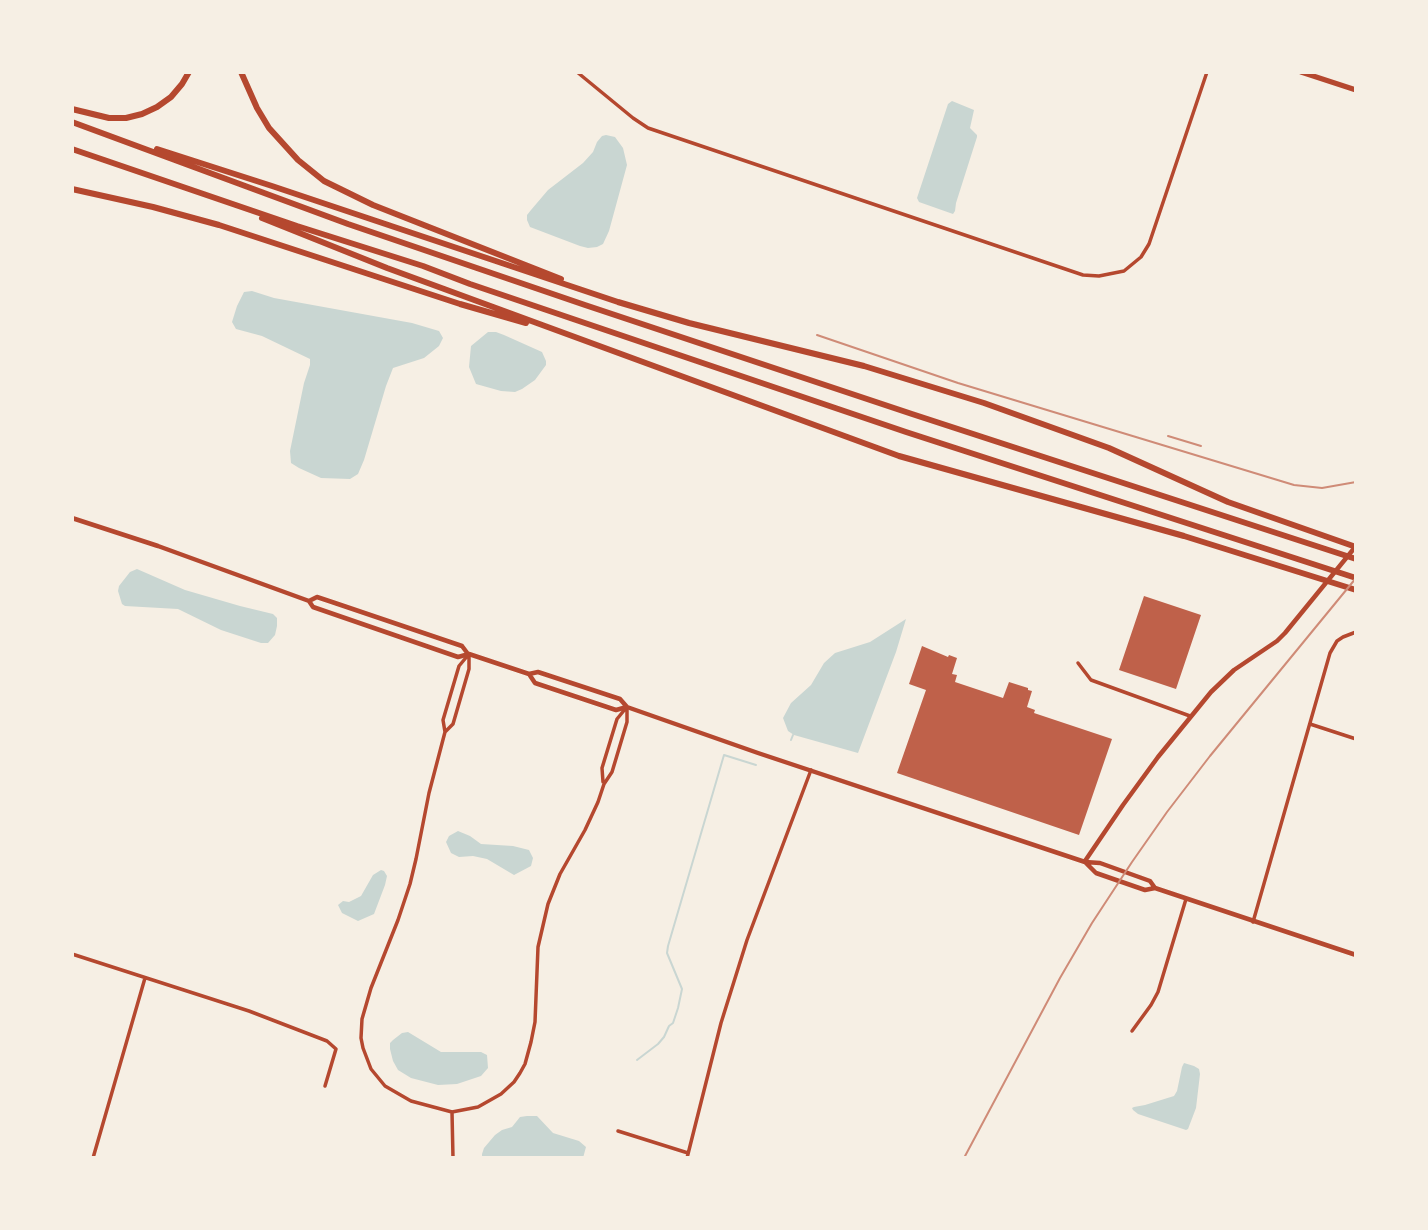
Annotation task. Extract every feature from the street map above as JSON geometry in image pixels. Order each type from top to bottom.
[{"type":"highway","points":[[72,109],[109,118],[142,114],[170,97],[182,85],[189,72]]},
{"type":"highway","points":[[241,72],[269,128],[298,160],[324,181],[373,205],[618,302]]},
{"type":"highway","points":[[72,122],[618,302],[689,323],[864,366],[984,403],[1109,448],[1228,502],[1356,546]]},
{"type":"highway","points":[[72,122],[348,224],[545,292],[1356,559]]},
{"type":"highway","points":[[72,149],[906,432],[1356,578]]},
{"type":"highway","points":[[72,189],[219,225],[460,304],[575,337]]},
{"type":"highway","points":[[191,190],[387,268],[899,456],[1184,536],[1356,590]]},
{"type":"main road","points":[[1301,72],[1356,90]]},
{"type":"street","points":[[577,72],[648,128],[1083,275],[1106,275],[1124,271],[1145,252],[1153,237],[1208,72]]},
{"type":"street","points":[[72,519],[158,546],[309,601],[313,607],[458,657],[469,654]]},
{"type":"street","points":[[1085,862],[1123,805],[1190,716],[1224,678],[1277,641],[1356,546]]},
{"type":"street","points":[[309,601],[317,597],[461,646],[469,654],[528,674],[538,672],[620,699],[627,707],[811,770],[1085,862],[1100,863],[1150,881],[1155,888]]},
{"type":"street","points":[[1253,922],[1332,648],[1348,634],[1356,632]]},
{"type":"street","points":[[469,654],[459,666],[443,720],[445,732],[410,884],[371,988],[361,1030],[366,1057],[377,1078],[411,1101],[452,1112],[478,1107],[501,1094],[514,1082],[524,1064],[535,1022],[538,947],[548,904],[560,874],[612,772],[627,722],[627,707]]},
{"type":"street","points":[[445,732],[453,724],[469,669],[469,654]]},
{"type":"street","points":[[1078,663],[1091,680],[1190,716]]},
{"type":"street","points":[[528,674],[535,683],[616,710],[627,707]]},
{"type":"street","points":[[604,784],[602,768],[617,719],[627,707]]},
{"type":"street","points":[[1310,724],[1356,739]]},
{"type":"street","points":[[618,1131],[687,1156],[718,1034],[747,940],[811,770]]},
{"type":"street","points":[[1085,862],[1096,873],[1145,890],[1155,888],[1356,956]]},
{"type":"street","points":[[1132,1031],[1158,992],[1186,899]]},
{"type":"street","points":[[72,954],[248,1011],[327,1041],[336,1049],[325,1086]]},
{"type":"street","points":[[93,1158],[145,978]]},
{"type":"street","points":[[452,1112],[453,1158]]},
{"type":"shaded area","points":[[952,101],[974,110],[970,128],[977,135],[953,214],[919,202],[917,198],[948,104]]},
{"type":"shaded area","points":[[606,135],[615,137],[623,148],[627,165],[603,244],[588,248],[530,227],[527,215],[531,210],[548,190],[583,163],[593,152],[597,142]]},
{"type":"shaded area","points":[[252,291],[274,298],[412,323],[439,331],[443,338],[439,346],[424,358],[393,368],[364,460],[358,474],[350,479],[321,478],[291,463],[290,451],[310,359],[262,336],[236,329],[232,322],[237,306],[244,292]]},
{"type":"shaded area","points":[[488,332],[496,332],[542,352],[546,365],[535,380],[515,392],[476,384],[469,367],[471,346]]},
{"type":"shaded area","points":[[137,569],[185,590],[273,614],[277,618],[275,635],[268,643],[261,643],[221,630],[178,609],[125,606],[118,591],[119,586],[130,572]]},
{"type":"shaded area","points":[[906,619],[858,753],[788,731],[783,718],[791,703],[811,685],[824,663],[835,653],[870,642]]},
{"type":"shaded area","points":[[458,831],[481,844],[529,850],[533,858],[531,866],[514,875],[487,859],[459,857],[451,853],[446,842],[449,836]]},
{"type":"shaded area","points":[[381,870],[387,876],[374,914],[358,921],[342,913],[338,905],[361,896],[373,875]]},
{"type":"shaded area","points":[[408,1032],[441,1052],[481,1052],[487,1055],[488,1068],[481,1076],[457,1084],[438,1085],[411,1078],[398,1070],[390,1049],[393,1040]]},
{"type":"shaded area","points":[[1184,1063],[1199,1069],[1200,1074],[1196,1108],[1188,1129],[1138,1114],[1133,1110],[1134,1107],[1174,1096]]},
{"type":"shaded area","points":[[537,1116],[553,1133],[579,1141],[586,1147],[583,1158],[482,1158],[484,1148],[495,1135],[512,1127],[520,1117]]},
{"type":"building","points":[[1144,596],[1201,615],[1176,689],[1119,670]]},
{"type":"building","points":[[922,646],[957,658],[952,674],[957,675],[955,682],[1003,698],[1009,682],[1028,688],[1032,691],[1027,707],[1035,710],[1034,713],[1112,739],[1079,835],[897,773],[926,690],[909,684]]},
{"type":"waterway","points":[[791,740],[793,735]]},
{"type":"waterway","points":[[637,1060],[664,1037],[678,1008],[682,989],[667,953],[668,946],[724,755],[756,765]]},
{"type":"railway","points":[[817,335],[958,383],[1294,485],[1322,488],[1356,482]]},
{"type":"railway","points":[[1168,436],[1201,446]]},
{"type":"railway","points":[[964,1158],[1060,978],[1132,862],[1210,756],[1356,578]]}]
